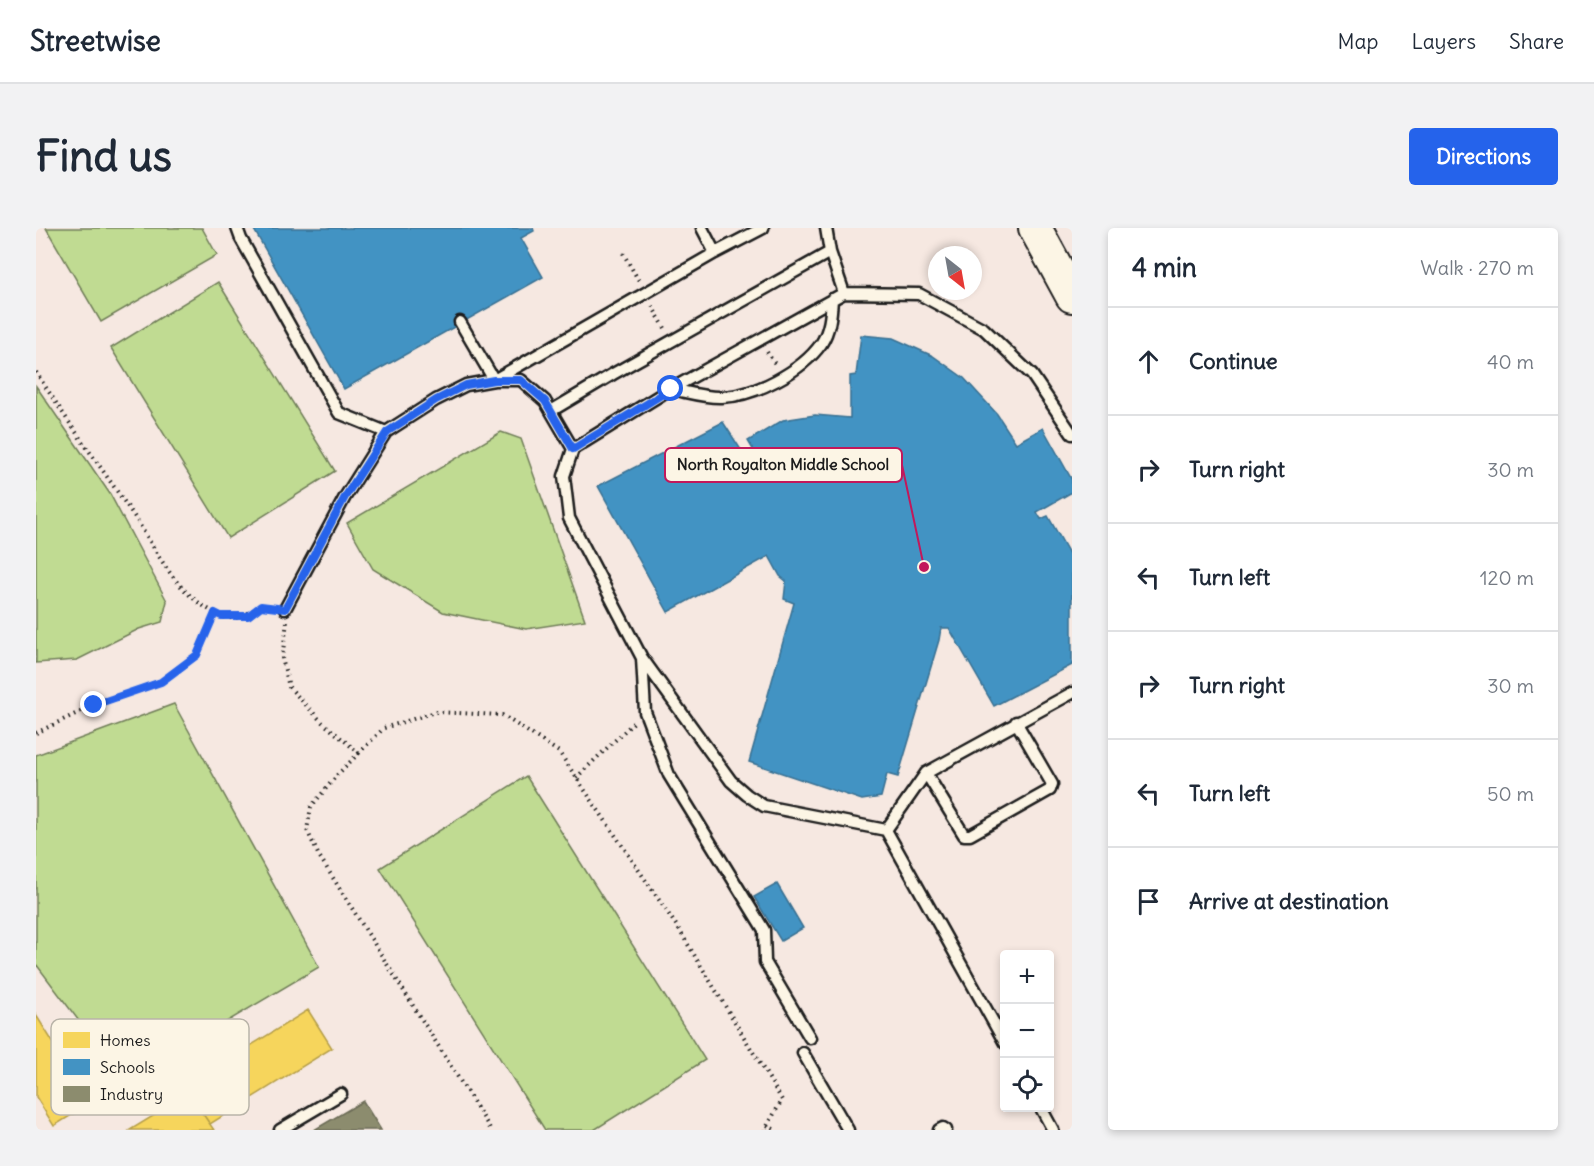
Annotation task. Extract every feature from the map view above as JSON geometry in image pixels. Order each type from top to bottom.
[{"type":"main road","points":[[1035,228],[1072,296]]},
{"type":"lane","points":[[237,228],[339,413],[387,432]]},
{"type":"lane","points":[[702,228],[715,253]]},
{"type":"lane","points":[[494,380],[715,253],[764,228]]},
{"type":"lane","points":[[826,228],[830,252],[844,293]]},
{"type":"lane","points":[[551,411],[830,252]]},
{"type":"lane","points":[[1000,1033],[885,830],[764,806],[747,795],[732,780],[642,658],[569,518],[564,476],[573,449],[671,389],[844,293],[919,294],[984,329],[1032,375],[1072,434]]},
{"type":"lane","points":[[671,389],[721,397],[750,392],[780,378],[807,360],[822,342],[830,322],[832,299]]},
{"type":"lane","points":[[460,322],[494,380]]},
{"type":"lane","points":[[285,609],[345,497],[387,432],[436,400],[466,385],[494,380],[521,380],[545,401],[573,449]]},
{"type":"lane","points":[[642,658],[645,712],[669,775],[764,930],[765,962],[810,1038]]},
{"type":"lane","points":[[885,830],[926,772],[1072,693]]},
{"type":"lane","points":[[926,772],[961,832],[970,835],[1052,787],[1016,722]]},
{"type":"lane","points":[[802,1053],[848,1130]]},
{"type":"lane","points":[[280,1130],[341,1094]]},
{"type":"lane","points":[[1044,1112],[1053,1130]]},
{"type":"lane","points":[[939,1130],[943,1128],[946,1130]]},
{"type":"path","points":[[767,351],[775,364]]},
{"type":"path","points":[[36,372],[64,417],[134,517],[164,567],[193,599],[221,616],[248,616],[261,606],[285,609],[287,625],[282,658],[289,687],[322,722],[359,753]]},
{"type":"path","points":[[36,733],[94,705],[161,682],[197,655],[215,613]]},
{"type":"path","points":[[491,1130],[318,854],[307,830],[311,807],[337,775],[384,728],[435,712],[502,716],[558,752],[678,928],[782,1100],[766,1128],[776,1130]]},
{"type":"path","points":[[576,778],[631,725]]},
{"type":"green space","points":[[46,228],[202,228],[217,255],[101,322]]},
{"type":"green space","points":[[218,282],[335,471],[228,538],[111,348]]},
{"type":"green space","points":[[36,386],[110,494],[167,601],[162,622],[139,629],[77,660],[36,663]]},
{"type":"green space","points":[[501,432],[521,439],[585,620],[526,629],[443,612],[373,569],[347,523]]},
{"type":"green space","points":[[174,704],[319,967],[231,1019],[77,1019],[36,964],[36,755]]},
{"type":"green space","points":[[526,776],[705,1060],[594,1130],[545,1130],[380,868]]},
{"type":"building: Homes","points":[[308,1010],[332,1048],[249,1100],[249,1047]]},
{"type":"building: Homes","points":[[36,1015],[51,1039],[51,1115],[72,1115],[54,1126],[36,1097]]},
{"type":"building: Homes","points":[[155,1115],[204,1115],[214,1130],[130,1130]]},
{"type":"building: Homes","points":[[204,1115],[224,1115],[210,1124]]},
{"type":"building: Schools","points":[[253,228],[533,228],[534,231],[521,238],[543,277],[344,389]]},
{"type":"building: Schools","points":[[861,335],[893,338],[933,356],[964,378],[997,414],[1016,443],[1043,428],[1072,480],[1072,492],[1037,512],[1041,519],[1048,516],[1072,559],[1072,665],[994,706],[949,628],[941,628],[898,777],[887,774],[881,797],[862,800],[749,762],[794,603],[784,599],[786,581],[780,576],[769,556],[668,612],[598,486],[723,422],[743,453],[754,451],[748,441],[783,420],[815,415],[850,418],[850,376],[856,375]]},
{"type":"building: Schools","points":[[777,884],[803,928],[781,941],[754,897]]},
{"type":"building: Industry","points":[[363,1101],[381,1130],[314,1130]]},
{"type":"place","name":"North Royalton Middle School","points":[[924,567]]},
{"type":"route","points":[[94,705],[161,682],[197,655],[215,613],[221,616],[248,616],[261,606],[285,609],[345,497],[387,432],[436,400],[466,385],[494,380],[521,380],[545,401],[573,449],[671,389]]}]
